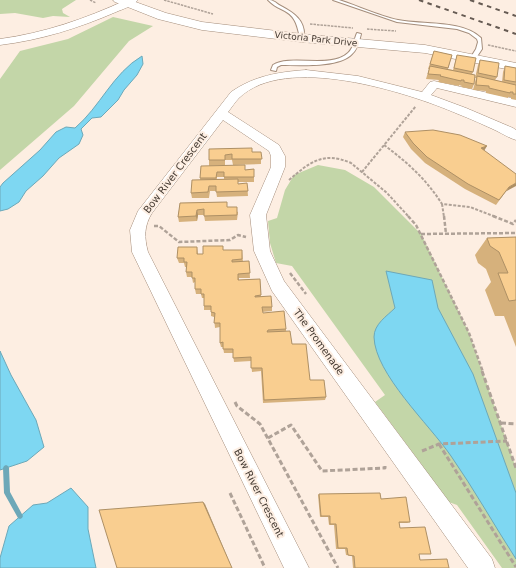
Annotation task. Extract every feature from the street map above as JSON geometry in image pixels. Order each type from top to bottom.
[{"type":"street","name":"Victoria Park Drive","points":[[148,0],[185,13],[209,18],[300,30]]},
{"type":"street","name":"Victoria Park Drive","points":[[124,1],[186,23],[221,29],[300,30],[357,33],[425,49],[478,50],[516,56]]},
{"type":"street","points":[[0,42],[37,36],[69,26],[102,15],[124,1]]},
{"type":"street","name":"Victoria Park Drive","points":[[478,50],[516,67]]},
{"type":"street","name":"Bow River Crescent","points":[[297,568],[140,252],[136,239],[137,230],[147,209],[235,95],[245,87],[267,78],[298,74],[339,77],[394,87],[424,96],[467,112],[515,134]]},
{"type":"street","points":[[424,96],[434,84],[516,103]]},
{"type":"street","name":"The Promenade","points":[[221,113],[274,148],[278,156],[278,167],[258,215],[262,251],[278,286],[483,568]]},
{"type":"lane","points":[[270,0],[274,4],[294,14],[300,30]]},
{"type":"lane","points":[[335,0],[397,21],[464,30],[476,35],[479,38],[478,50]]},
{"type":"lane","points":[[274,70],[275,66],[280,63],[336,60],[351,54],[357,33]]},
{"type":"path","points":[[90,0],[96,3]]},
{"type":"path","points":[[164,0],[192,9],[220,15]]},
{"type":"path","points":[[300,30],[357,33],[400,32]]},
{"type":"path","points":[[478,50],[516,51]]},
{"type":"path","points":[[362,172],[424,96]]},
{"type":"path","points":[[384,145],[421,175],[433,188],[442,204],[446,234]]},
{"type":"path","points":[[286,183],[305,166],[318,159],[333,157],[344,160],[362,172],[387,193],[416,225],[469,333],[516,468]]},
{"type":"path","points":[[442,204],[470,206],[513,224],[516,220]]},
{"type":"path","points":[[150,226],[159,226],[179,242],[230,240],[238,235],[248,237]]},
{"type":"path","points":[[421,234],[516,233]]},
{"type":"path","points":[[288,270],[306,295]]},
{"type":"path","points":[[500,423],[516,424]]},
{"type":"path","points":[[417,446],[422,452],[442,444],[506,440]]},
{"type":"path","points":[[442,444],[516,567]]},
{"type":"path","points":[[230,493],[265,568]]},
{"type":"green space","points":[[0,0],[76,0],[62,9],[63,13],[70,17],[53,16],[43,18],[15,13],[0,14]]},
{"type":"green space","points":[[113,17],[153,26],[129,41],[74,106],[0,170],[0,79],[20,51],[68,39]]},
{"type":"green space","points":[[318,165],[345,170],[374,187],[421,234],[469,333],[516,468],[516,568],[502,568],[457,505],[446,501],[421,464],[375,402],[385,395],[292,266],[276,263],[270,243],[268,221],[277,218],[285,190],[294,175]]},
{"type":"water","points":[[142,56],[143,64],[137,75],[124,90],[118,100],[101,117],[92,118],[81,129],[83,135],[79,144],[59,158],[43,176],[26,191],[19,202],[8,209],[0,211],[0,187],[3,183],[40,150],[56,132],[66,127],[75,128],[84,120],[123,71]]},
{"type":"water","points":[[386,271],[432,280],[438,308],[473,374],[516,493],[516,559],[451,456],[405,398],[383,367],[377,351],[374,337],[375,332],[379,324],[395,308]]},
{"type":"water","points":[[0,351],[11,375],[36,420],[44,447],[27,461],[0,470]]},
{"type":"water","points":[[71,488],[88,507],[88,529],[96,568],[0,568],[0,558],[9,526],[33,505],[47,503]]},
{"type":"building","points":[[434,51],[452,55],[448,68],[430,64]]},
{"type":"building","points":[[457,55],[476,58],[473,72],[454,68]]},
{"type":"building","points":[[480,60],[499,63],[497,77],[478,73]]},
{"type":"building","points":[[430,66],[475,75],[474,84],[464,82],[464,80],[461,81],[440,76],[441,75],[428,74]]},
{"type":"building","points":[[505,66],[516,68],[516,82],[504,80]]},
{"type":"building","points":[[477,76],[516,85],[516,94],[513,94],[513,92],[510,93],[489,88],[489,86],[476,85]]},
{"type":"building","points":[[433,130],[460,135],[487,146],[481,148],[516,174],[516,183],[509,187],[499,200],[468,184],[427,157],[413,143],[405,132]]},
{"type":"building","points":[[252,148],[252,152],[261,152],[262,159],[232,159],[232,154],[225,155],[225,160],[209,160],[209,149]]},
{"type":"building","points":[[245,165],[245,170],[254,169],[254,177],[224,177],[224,172],[217,172],[216,178],[200,178],[201,166]]},
{"type":"building","points":[[238,179],[238,184],[247,183],[248,191],[216,192],[216,186],[209,186],[208,192],[191,193],[192,180]]},
{"type":"building","points":[[227,202],[227,207],[237,207],[237,215],[204,216],[204,209],[197,210],[196,216],[178,217],[180,203]]},
{"type":"building","points":[[516,237],[516,300],[509,301],[498,273],[508,273],[499,252],[490,246],[487,238]]},
{"type":"building","points":[[203,246],[223,246],[223,250],[242,250],[242,259],[232,260],[232,262],[249,261],[250,273],[238,274],[238,280],[260,279],[261,295],[255,297],[271,296],[272,307],[262,307],[263,313],[284,311],[286,329],[268,330],[267,332],[290,331],[292,344],[306,344],[310,380],[324,380],[326,397],[264,400],[262,368],[251,368],[251,357],[233,358],[233,349],[223,349],[223,342],[220,343],[220,323],[214,323],[215,313],[211,312],[211,306],[204,306],[204,294],[201,294],[201,289],[195,289],[195,278],[192,278],[192,272],[186,272],[187,262],[184,262],[184,258],[177,258],[178,247],[197,247],[197,254],[203,254]]},
{"type":"building","points":[[380,493],[381,499],[406,497],[410,522],[399,522],[400,528],[425,527],[431,554],[419,554],[420,560],[447,559],[449,568],[355,568],[354,556],[348,555],[347,548],[338,548],[336,524],[330,524],[330,516],[321,516],[319,494]]},
{"type":"building","points":[[203,502],[232,568],[117,568],[99,510]]},
{"type":"waterway","points":[[6,468],[7,493],[20,516]]},
{"type":"railway","points":[[419,0],[516,34]]},
{"type":"railway","points":[[470,0],[516,16]]}]
